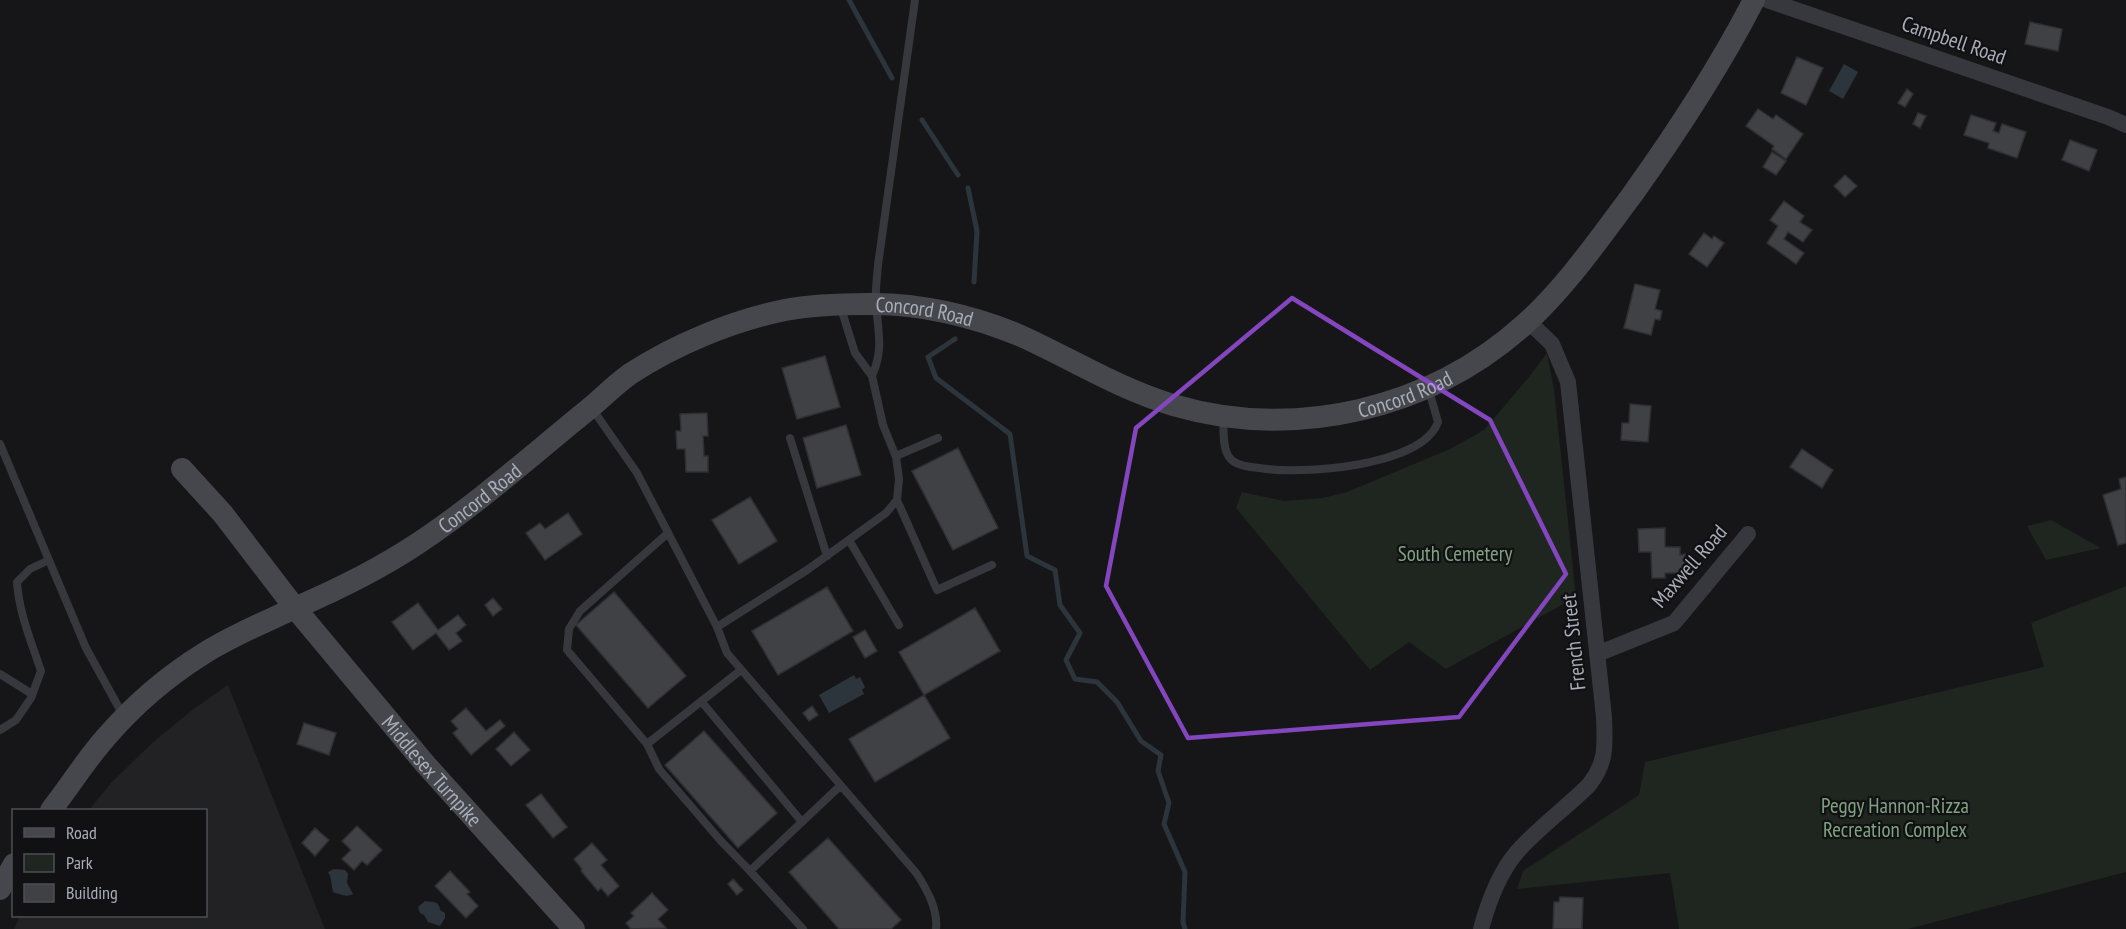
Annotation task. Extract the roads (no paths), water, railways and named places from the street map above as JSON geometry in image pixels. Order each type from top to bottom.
[{"type":"main road","name":"Concord Road","points":[[52,809],[104,739],[124,718],[147,696],[198,657],[220,644],[378,569],[457,518],[630,375],[676,349],[734,324],[788,309],[840,304],[876,304],[934,310],[995,325],[1147,396],[1172,405],[1223,416],[1279,420],[1339,415],[1400,399],[1455,375],[1528,321],[1582,260],[1662,152],[1721,62],[1755,0]]},
{"type":"main road","name":"Middlesex Turnpike","points":[[182,469],[223,514],[295,609],[426,765],[574,929]]},
{"type":"main road","points":[[0,889],[12,868]]},
{"type":"street","name":"Campbell Road","points":[[1767,0],[2108,117],[2126,126]]},
{"type":"street","name":"French Street","points":[[1481,929],[1499,882],[1517,852],[1583,792],[1599,772],[1604,759],[1604,717],[1568,382],[1552,344],[1528,321]]},
{"type":"street","name":"Maxwell Road","points":[[1597,654],[1674,624],[1748,534]]},
{"type":"lane","points":[[872,376],[879,362],[880,342],[876,304],[878,265],[915,0]]},
{"type":"lane","points":[[840,304],[855,353],[872,376],[884,425],[896,456],[899,479],[897,500],[937,590],[992,566]]},
{"type":"lane","points":[[1223,416],[1226,451],[1234,462],[1268,470],[1339,468],[1388,457],[1430,437],[1438,422],[1428,387]]},
{"type":"lane","points":[[591,407],[637,473],[717,627],[727,653],[916,874],[929,893],[936,925],[929,929]]},
{"type":"lane","points":[[790,438],[826,556]]},
{"type":"lane","points":[[896,456],[938,438]]},
{"type":"lane","points":[[0,444],[86,648],[124,718]]},
{"type":"lane","points":[[717,627],[849,540],[886,513],[897,500]]},
{"type":"lane","points":[[668,533],[580,611],[569,629],[567,650],[646,744],[659,769],[720,840],[802,929]]},
{"type":"lane","points":[[849,540],[898,625]]},
{"type":"lane","points":[[0,730],[16,720],[32,694],[41,671],[18,601],[17,582],[30,569],[49,560]]},
{"type":"lane","points":[[646,744],[741,670]]},
{"type":"lane","points":[[0,674],[32,694]]},
{"type":"lane","points":[[701,701],[802,822]]},
{"type":"lane","points":[[750,871],[840,786]]},
{"type":"waterway","points":[[849,0],[892,78]]},
{"type":"waterway","points":[[922,120],[958,175]]},
{"type":"waterway","points":[[968,188],[977,231],[974,282]]},
{"type":"waterway","points":[[955,339],[928,357],[936,378],[1010,434],[1027,556],[1055,570],[1060,605],[1080,633],[1066,660],[1075,679],[1097,682],[1117,702],[1141,741],[1161,755],[1158,771],[1169,803],[1164,824],[1185,872],[1183,922],[1185,929]]},
{"type":"park label","name":"South Cemetery","points":[[1455,553]]},
{"type":"park label","name":"Peggy Hannon-Rizza Recreation Complex","points":[[1895,817]]}]
